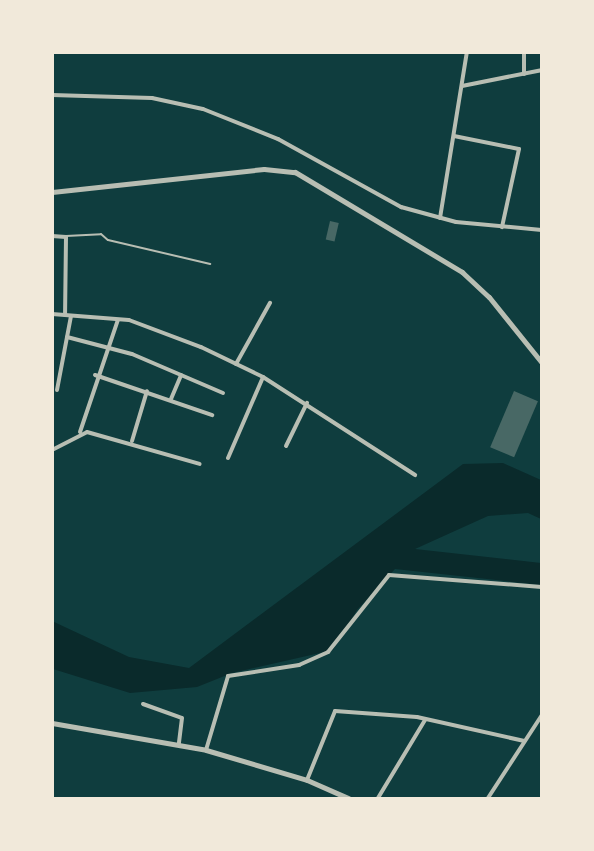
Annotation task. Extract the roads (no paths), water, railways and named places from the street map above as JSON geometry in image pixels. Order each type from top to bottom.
[{"type":"street","points":[[440,218],[467,52]]},
{"type":"street","points":[[524,52],[525,74]]},
{"type":"street","points":[[462,86],[542,70]]},
{"type":"street","points":[[52,95],[152,98],[203,109],[278,139],[401,207],[440,218],[542,230]]},
{"type":"street","points":[[454,136],[519,149],[502,227]]},
{"type":"street","points":[[52,192],[264,169],[295,172],[462,272],[489,297],[542,363]]},
{"type":"street","points":[[52,236],[65,236],[65,315]]},
{"type":"street","points":[[236,364],[270,303]]},
{"type":"street","points":[[52,314],[118,319],[162,330],[263,377],[307,403],[415,475]]},
{"type":"street","points":[[57,390],[71,316]]},
{"type":"street","points":[[52,450],[80,432],[95,375],[118,319]]},
{"type":"street","points":[[67,337],[106,345],[223,393]]},
{"type":"street","points":[[171,399],[181,374]]},
{"type":"street","points":[[95,375],[171,399],[212,415]]},
{"type":"street","points":[[228,459],[263,377]]},
{"type":"street","points":[[132,441],[147,391]]},
{"type":"street","points":[[286,446],[307,403]]},
{"type":"street","points":[[80,432],[132,441],[200,464]]},
{"type":"street","points":[[206,750],[228,676],[299,665],[328,652],[389,575],[542,587]]},
{"type":"street","points":[[143,704],[182,718],[179,744]]},
{"type":"street","points":[[307,780],[334,711],[425,720],[524,741]]},
{"type":"street","points":[[488,798],[542,715]]},
{"type":"street","points":[[378,798],[425,720]]},
{"type":"street","points":[[52,723],[206,750],[307,780],[348,798]]},
{"type":"lane","points":[[65,236],[101,234],[108,240],[210,264]]},
{"type":"water","points":[[503,463],[541,480],[541,519],[528,513],[488,516],[415,549],[541,563],[541,585],[395,569],[357,610],[333,650],[232,673],[197,687],[130,693],[53,669],[52,621],[129,657],[189,668],[463,464]]}]
